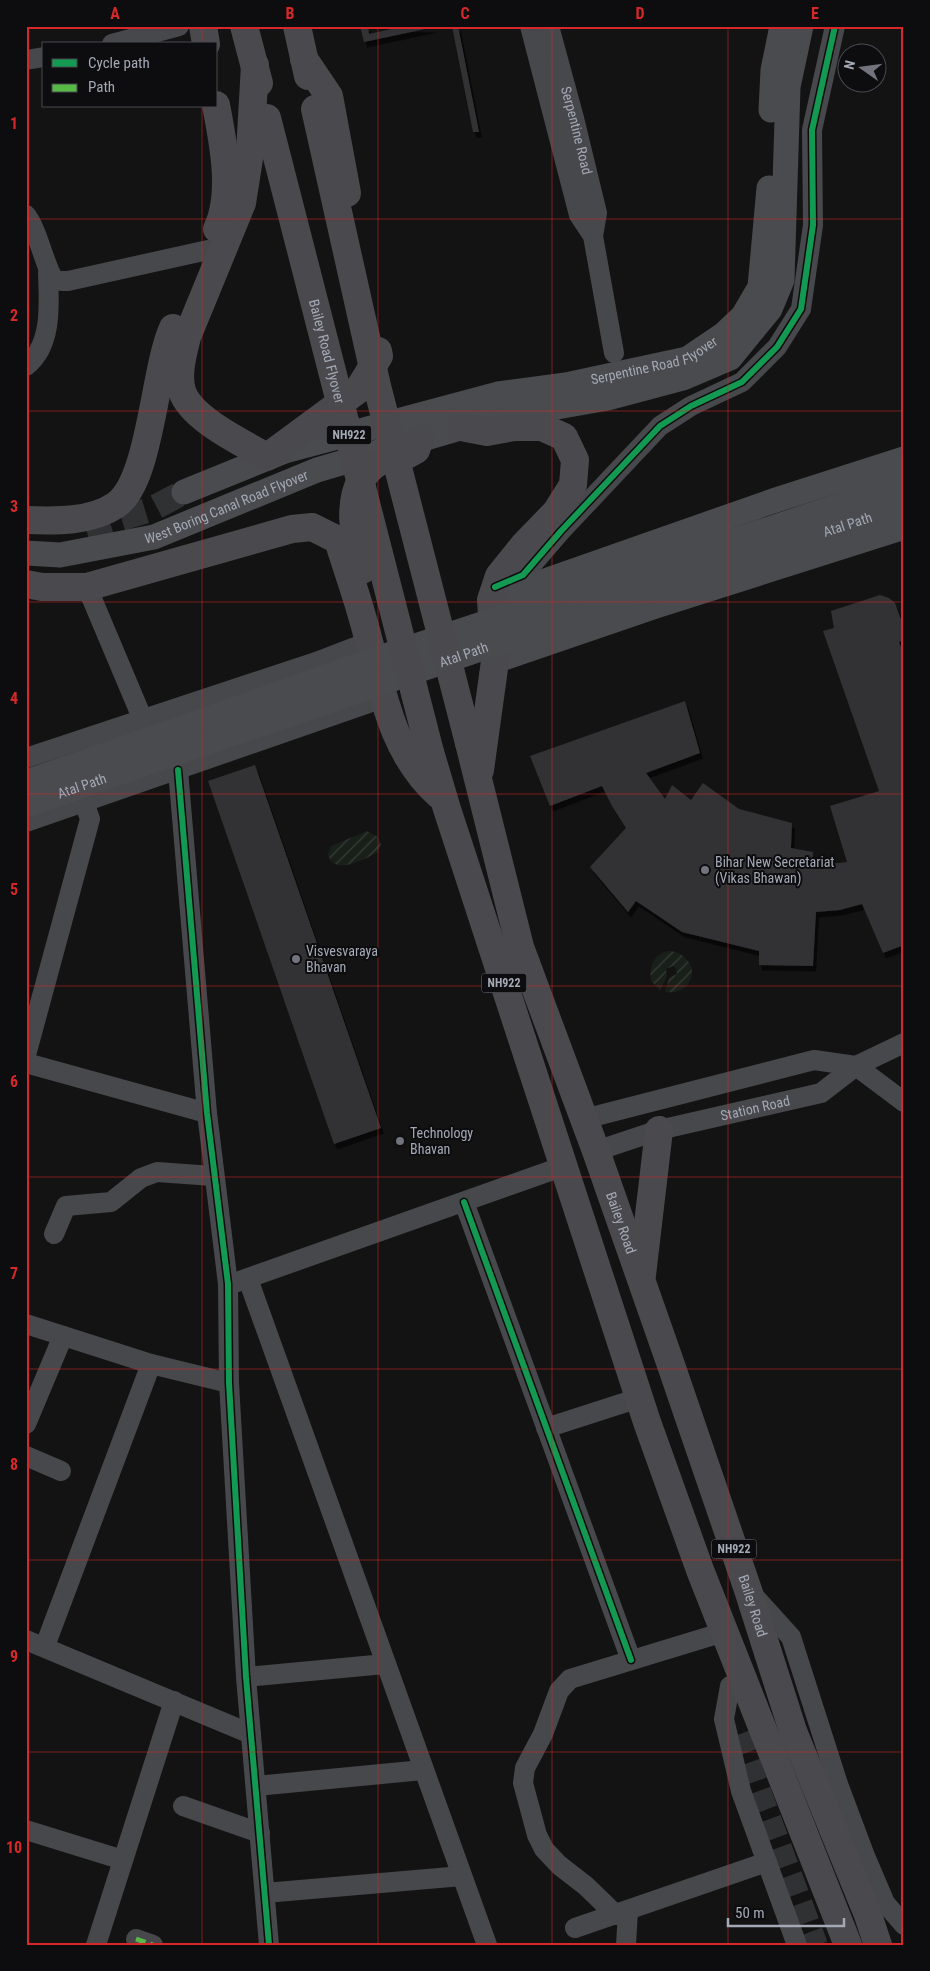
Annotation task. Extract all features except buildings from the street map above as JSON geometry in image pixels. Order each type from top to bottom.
[{"type":"highway","points":[[203,26],[206,42]]},
{"type":"highway","name":"NH922","points":[[244,26],[255,65]]},
{"type":"highway","name":"NH922","points":[[297,26],[377,386],[520,947],[596,1151]]},
{"type":"highway","points":[[255,65],[250,152],[242,203],[187,337],[182,358],[182,390],[192,408],[225,432],[268,457],[358,390],[378,356],[329,96],[304,59]]},
{"type":"highway","name":"Bailey Road Flyover","points":[[255,65],[430,752],[442,791]]},
{"type":"highway","points":[[26,520],[85,518],[116,504],[129,491],[141,457],[171,332],[224,214],[225,152],[217,108]]},
{"type":"highway","points":[[461,427],[488,432],[514,427],[542,427],[564,437],[575,460],[573,485],[556,512],[524,546],[495,588],[495,661],[478,779]]},
{"type":"highway","points":[[420,439],[416,450],[397,459],[382,461],[370,468],[354,496],[354,522],[360,563],[398,702],[416,755],[442,791]]},
{"type":"highway","points":[[26,584],[42,587],[87,587],[292,530],[312,527],[338,540],[363,618],[383,698],[400,745],[425,782],[442,791]]},
{"type":"highway","name":"NH922","points":[[442,791],[643,1410],[724,1632],[734,1676],[848,1945]]},
{"type":"highway","points":[[642,1281],[659,1130]]},
{"type":"highway","name":"Bailey Road","points":[[596,1151],[748,1590],[793,1730],[868,1915],[878,1945]]},
{"type":"highway","points":[[643,1410],[656,1429],[662,1444],[669,1450],[676,1449],[682,1443],[683,1438],[670,1400],[671,1366]]},
{"type":"main road","name":"Serpentine Road Flyover","points":[[184,492],[268,457],[498,394],[566,385],[687,359],[724,334],[743,316],[760,287],[769,199],[773,70],[782,26]]},
{"type":"main road","name":"Serpentine Road Flyover","points":[[420,439],[494,418],[608,398],[683,378],[730,358],[770,309],[782,280],[788,87],[801,26]]},
{"type":"main road","name":"West Boring Canal Road Flyover","points":[[26,553],[60,555],[154,537],[317,470],[420,439]]},
{"type":"main road","points":[[495,588],[904,459]]},
{"type":"main road","name":"Atal Path","points":[[26,782],[159,746],[759,543],[904,484]]},
{"type":"main road","name":"Atal Path","points":[[759,543],[904,506]]},
{"type":"main road","points":[[495,661],[666,603],[904,527]]},
{"type":"main road","name":"Atal Path","points":[[26,805],[159,746]]},
{"type":"street","points":[[119,42],[179,26]]},
{"type":"street","points":[[530,26],[579,215],[593,236],[614,353]]},
{"type":"street","name":"Serpentine Road","points":[[549,26],[597,213],[593,236]]},
{"type":"street","points":[[495,588],[523,575],[561,531],[660,426],[691,406],[742,382],[777,347],[801,309],[813,225],[812,130],[835,26]]},
{"type":"street","points":[[26,60],[42,57]]},
{"type":"street","points":[[26,215],[35,226],[48,273],[50,312],[39,350],[26,366]]},
{"type":"street","points":[[48,273],[56,280],[68,281],[208,250]]},
{"type":"street","points":[[87,587],[159,746],[228,1284],[229,1383],[246,1677],[269,1945]]},
{"type":"street","points":[[26,822],[84,802],[159,746],[316,662],[368,642]]},
{"type":"street","points":[[316,662],[337,714]]},
{"type":"street","points":[[26,758],[159,746],[337,714],[383,698]]},
{"type":"street","points":[[26,1055],[90,819],[84,802]]},
{"type":"street","name":"Station Road","points":[[596,1151],[659,1130],[821,1093],[856,1066],[904,1044]]},
{"type":"street","points":[[584,1119],[814,1060],[856,1066],[904,1102]]},
{"type":"street","points":[[26,1063],[207,1113]]},
{"type":"street","points":[[228,1284],[248,1279],[564,1166]]},
{"type":"street","points":[[54,1234],[66,1206],[111,1202],[149,1173],[168,1172],[213,1176]]},
{"type":"street","points":[[464,1202],[631,1660]]},
{"type":"street","points":[[248,1279],[487,1945]]},
{"type":"street","points":[[26,1324],[151,1364],[229,1383]]},
{"type":"street","points":[[26,1424],[63,1336]]},
{"type":"street","points":[[45,1646],[151,1364]]},
{"type":"street","points":[[546,1428],[643,1410]]},
{"type":"street","points":[[26,1456],[61,1471]]},
{"type":"street","points":[[748,1590],[791,1638],[838,1784],[865,1856],[885,1903],[904,1925]]},
{"type":"street","points":[[626,1945],[622,1913],[559,1865],[544,1848],[537,1835],[522,1778],[563,1685],[581,1675],[724,1632]]},
{"type":"street","points":[[26,1640],[45,1646],[251,1734]]},
{"type":"street","points":[[246,1677],[385,1664]]},
{"type":"street","points":[[734,1676],[740,1734]]},
{"type":"street","points":[[734,1676],[724,1719],[741,1791],[798,1945]]},
{"type":"street","points":[[96,1945],[174,1701]]},
{"type":"street","points":[[256,1786],[423,1770]]},
{"type":"street","points":[[183,1806],[260,1833]]},
{"type":"street","points":[[26,1830],[123,1860]]},
{"type":"street","points":[[575,1928],[767,1862]]},
{"type":"street","points":[[265,1893],[462,1876]]},
{"type":"shaded area","points":[[367,831],[378,837],[381,844],[378,852],[350,864],[336,864],[331,861],[328,854],[331,846]]},
{"type":"shaded area","points":[[668,951],[676,952],[683,956],[692,969],[688,984],[676,992],[665,992],[669,978],[677,974],[676,968],[673,966],[666,969],[667,977],[660,990],[651,981],[653,962],[659,955]]},
{"type":"tunnel","points":[[86,529],[152,509],[184,492]]},
{"type":"tunnel","points":[[740,1734],[818,1945]]},
{"type":"marked path","points":[[136,1939],[153,1945]]},
{"type":"cycle path","points":[[495,587],[523,575],[561,531],[660,426],[691,406],[742,382],[777,347],[801,309],[813,225],[812,130],[835,26]]},
{"type":"cycle path","points":[[178,770],[207,1113],[228,1284],[229,1383],[246,1677],[269,1945]]},
{"type":"cycle path","points":[[464,1202],[631,1660]]},
{"type":"place","name":"Bihar New Secretariat (Vikas Bhawan)","points":[[705,870]]},
{"type":"place","name":"Visvesvaraya Bhavan","points":[[296,959]]},
{"type":"place","name":"Technology Bhavan","points":[[400,1141]]}]
